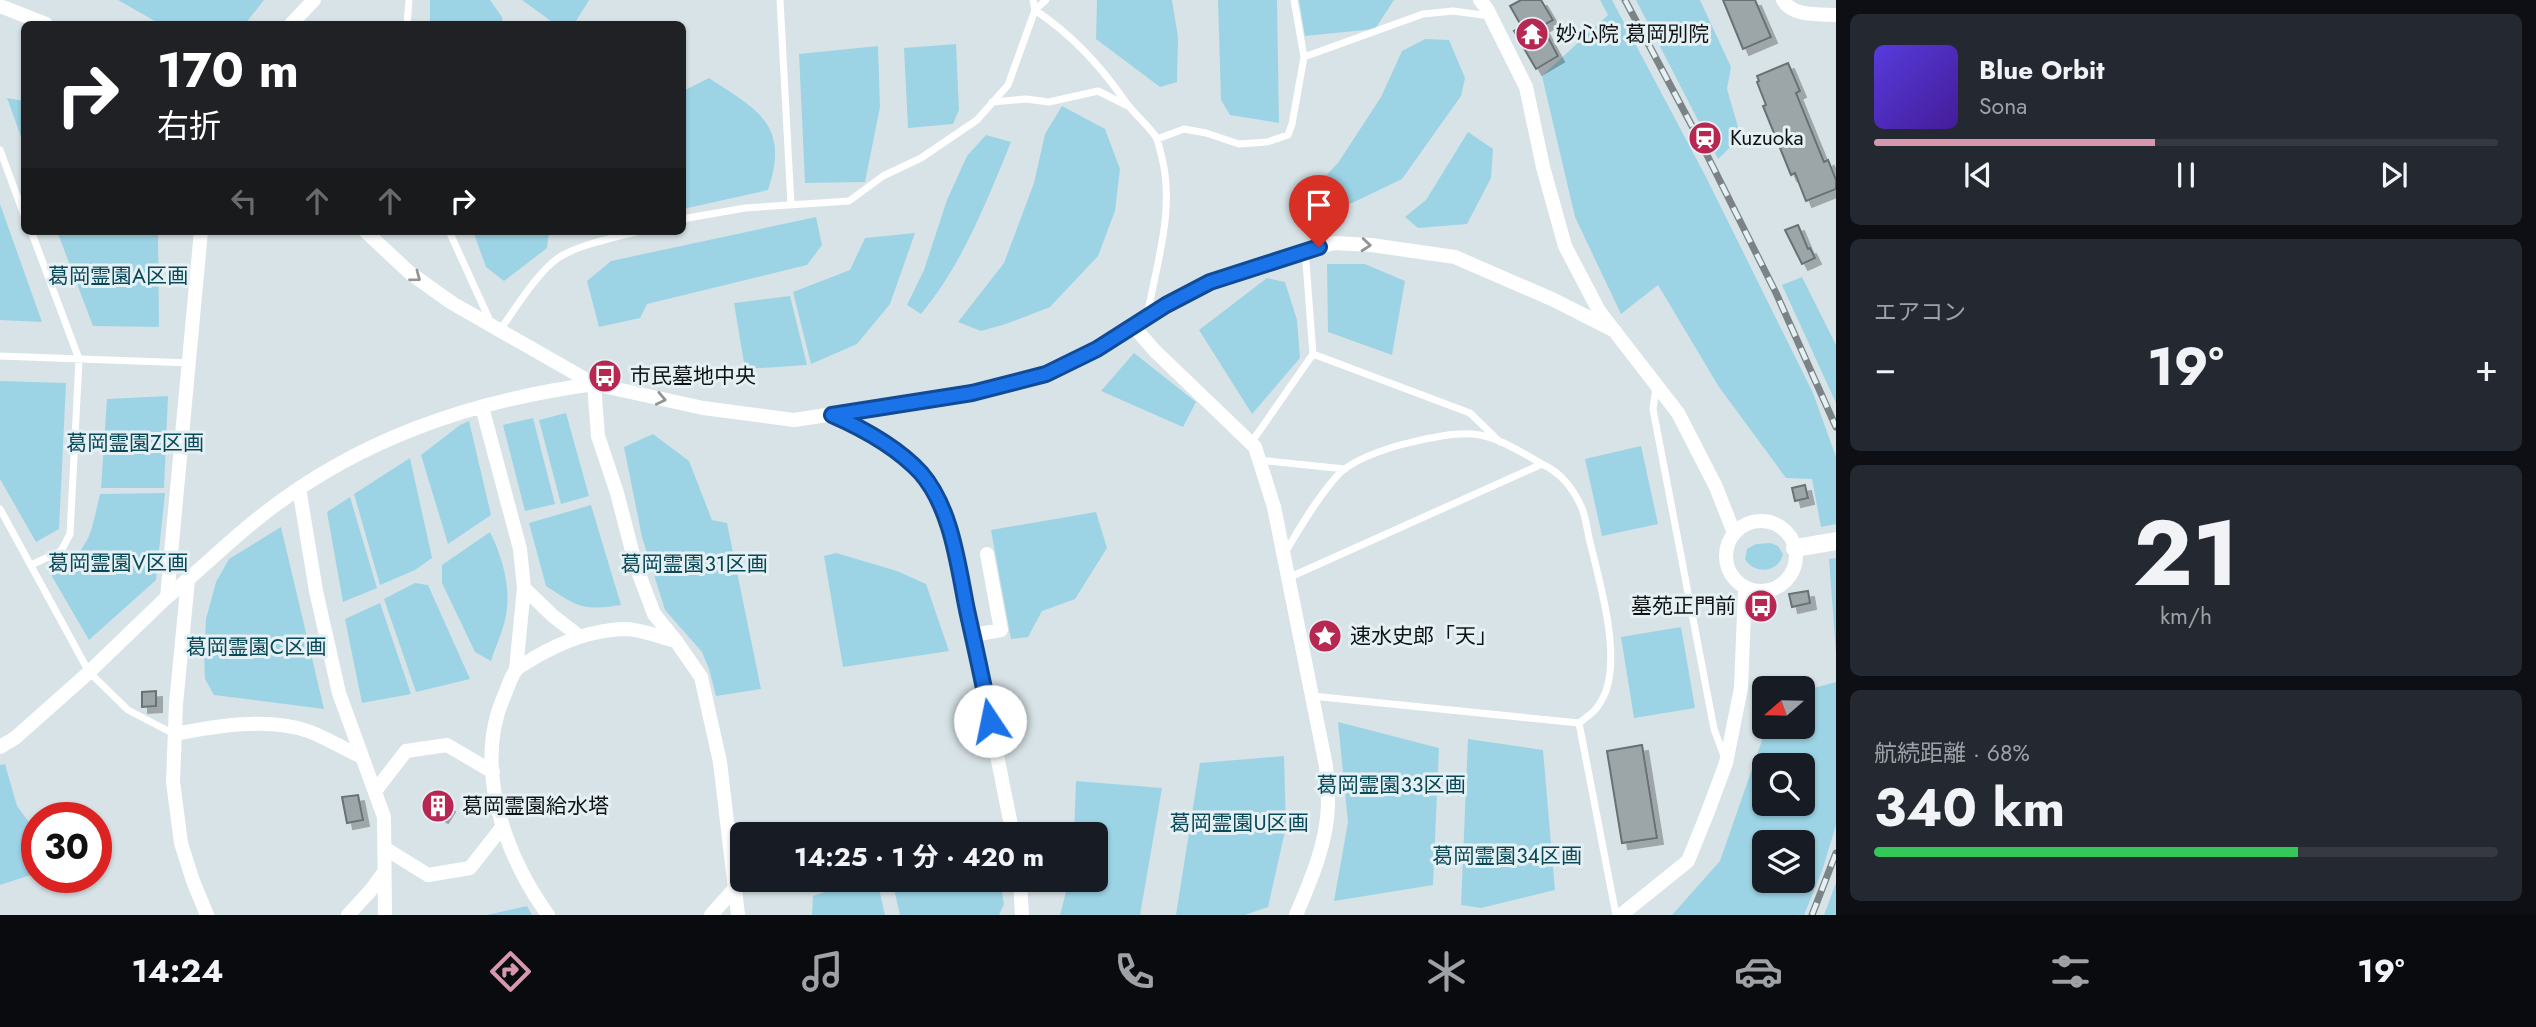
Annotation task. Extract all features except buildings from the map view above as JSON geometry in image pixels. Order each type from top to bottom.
[{"type":"street","points":[[294,21],[314,0]]},
{"type":"street","points":[[1480,0],[1526,88],[1543,167],[1565,246],[1599,311],[1678,413],[1716,487],[1734,533]]},
{"type":"street","points":[[1783,0],[1786,6],[1797,12],[1836,15]]},
{"type":"street","points":[[0,6],[38,21]]},
{"type":"street","points":[[167,597],[201,235]]},
{"type":"street","points":[[369,235],[410,273],[452,303],[594,384],[703,408],[794,421],[972,393],[1046,374],[1097,349],[1210,282],[1334,243],[1371,245],[1455,257],[1615,331]]},
{"type":"street","points":[[1133,326],[1155,351],[1251,443],[1274,507],[1326,766],[1328,806],[1324,833],[1313,876],[1296,915]]},
{"type":"street","points":[[0,747],[15,738],[167,597],[256,519],[299,488],[345,460],[429,421],[531,393],[594,384]]},
{"type":"street","points":[[594,384],[598,436],[617,493],[636,566],[654,614],[701,677],[720,762],[730,840]]},
{"type":"street","points":[[482,407],[520,549],[524,588],[516,669],[500,704],[491,746],[496,801],[511,851],[532,893],[548,915]]},
{"type":"street","points":[[832,415],[878,438],[897,452],[922,474],[934,493],[953,547],[1010,822]]},
{"type":"street","points":[[299,488],[316,591],[339,692],[384,817],[385,915]]},
{"type":"street","points":[[1765,521],[1786,531],[1795,548],[1796,562],[1786,582],[1766,591],[1745,588],[1730,573],[1727,563],[1728,542],[1734,533],[1743,526],[1765,521]]},
{"type":"street","points":[[1795,548],[1830,542]]},
{"type":"street","points":[[973,635],[1001,630],[986,554]]},
{"type":"street","points":[[188,580],[173,782],[181,843],[207,915]]},
{"type":"street","points":[[524,588],[552,616],[579,636]]},
{"type":"street","points":[[1619,915],[1688,861],[1726,763],[1741,688],[1745,588]]},
{"type":"street","points":[[516,669],[579,636],[626,629],[676,641]]},
{"type":"street","points":[[175,734],[229,725],[264,725],[306,730],[362,757]]},
{"type":"street","points":[[376,790],[406,751],[431,747],[447,745],[493,772]]},
{"type":"street","points":[[386,849],[428,875],[470,868],[503,826]]},
{"type":"street","points":[[348,915],[384,872]]},
{"type":"street","points":[[711,915],[732,892]]},
{"type":"street","points":[[736,892],[738,915]]},
{"type":"street","points":[[1021,892],[1022,915]]},
{"type":"lane","points":[[407,21],[409,0]]},
{"type":"lane","points":[[780,0],[791,205]]},
{"type":"lane","points":[[1032,0],[1035,10],[1077,42],[1105,72],[1128,106],[1157,139],[1166,180],[1166,211],[1163,243],[1147,317]]},
{"type":"lane","points":[[686,218],[745,208],[849,201],[883,176],[920,158],[977,120],[1007,85],[1035,10],[1046,0]]},
{"type":"lane","points":[[1157,139],[1184,130],[1206,133],[1239,144],[1267,142],[1288,135],[1304,57],[1294,0]]},
{"type":"lane","points":[[1304,57],[1423,14],[1453,11],[1491,17]]},
{"type":"lane","points":[[992,102],[1026,99],[1049,102],[1098,92],[1128,106]]},
{"type":"lane","points":[[0,150],[21,207]]},
{"type":"lane","points":[[31,565],[61,551],[70,534],[79,359],[32,235]]},
{"type":"lane","points":[[451,235],[496,328],[558,258],[591,244],[625,235]]},
{"type":"lane","points":[[1251,443],[1313,354],[1305,250]]},
{"type":"lane","points":[[1313,354],[1470,412],[1500,442]]},
{"type":"lane","points":[[0,356],[190,363]]},
{"type":"lane","points":[[1656,385],[1653,409],[1714,729],[1726,763]]},
{"type":"lane","points":[[1283,555],[1337,475],[1356,460],[1427,437],[1474,434],[1500,442],[1559,472],[1582,507],[1609,639],[1610,667],[1606,689],[1597,710],[1579,723],[1312,696]]},
{"type":"lane","points":[[1259,460],[1345,469]]},
{"type":"lane","points":[[1288,578],[1542,464]]},
{"type":"lane","points":[[0,509],[89,672],[128,710],[175,734]]},
{"type":"lane","points":[[1579,723],[1619,915]]},
{"type":"green space","points":[[118,0],[264,0],[247,21],[155,21]]},
{"type":"green space","points":[[430,0],[490,0],[503,21],[430,21]]},
{"type":"green space","points":[[522,0],[589,0],[576,21],[551,21]]},
{"type":"green space","points":[[1097,0],[1172,0],[1178,37],[1177,82],[1160,87],[1096,39]]},
{"type":"green space","points":[[1218,0],[1277,0],[1279,123],[1230,115],[1221,100]]},
{"type":"green space","points":[[1299,0],[1394,0],[1375,29],[1305,36]]},
{"type":"green space","points":[[1600,0],[1612,0],[1706,177],[1813,393],[1836,457],[1836,524],[1821,527],[1812,479],[1786,478],[1719,387],[1658,285],[1621,314],[1575,217],[1542,76],[1608,15]]},
{"type":"green space","points":[[1636,0],[1700,0],[1731,67],[1727,89],[1741,137],[1718,159]]},
{"type":"green space","points":[[1425,39],[1449,40],[1465,78],[1461,96],[1402,179],[1352,203],[1310,216],[1299,203],[1338,163],[1381,97],[1402,51]]},
{"type":"green space","points":[[956,44],[959,110],[953,124],[908,128],[904,48]]},
{"type":"green space","points":[[878,46],[880,107],[865,182],[805,183],[799,54]]},
{"type":"green space","points":[[709,78],[755,110],[765,122],[772,134],[775,150],[774,168],[768,190],[686,208],[686,90]]},
{"type":"green space","points":[[7,98],[21,100],[21,137]]},
{"type":"green space","points":[[1062,106],[1105,129],[1120,169],[1115,211],[1098,256],[1050,307],[981,331],[958,322],[1004,263],[1034,183],[1045,134]]},
{"type":"green space","points":[[1468,132],[1493,149],[1491,178],[1467,224],[1418,228],[1405,217],[1426,200]]},
{"type":"green space","points":[[986,135],[1011,142],[983,210],[961,253],[921,314],[907,305],[924,270],[947,200],[967,156]]},
{"type":"green space","points":[[0,204],[42,322],[0,320]]},
{"type":"green space","points":[[816,217],[822,245],[807,265],[647,304],[640,318],[599,327],[587,281],[611,261]]},
{"type":"green space","points":[[915,233],[890,304],[857,344],[811,364],[793,292],[850,270],[865,238]]},
{"type":"green space","name":"葛岡霊園A区画","points":[[59,235],[158,235],[159,327],[93,326]]},
{"type":"green space","points":[[474,235],[549,235],[547,248],[504,281],[486,267]]},
{"type":"green space","points":[[1327,264],[1365,264],[1405,281],[1392,355],[1328,332]]},
{"type":"green space","points":[[1802,277],[1836,345],[1836,403],[1782,285]]},
{"type":"green space","points":[[1267,278],[1285,282],[1297,320],[1300,358],[1252,414],[1199,330]]},
{"type":"green space","points":[[790,296],[807,365],[745,369],[734,303]]},
{"type":"green space","points":[[1134,353],[1196,402],[1183,427],[1101,391]]},
{"type":"green space","points":[[0,381],[66,383],[59,529],[36,542],[0,479]]},
{"type":"green space","name":"葛岡霊園Z区画","points":[[168,396],[164,488],[101,488],[107,399]]},
{"type":"green space","points":[[566,413],[589,496],[561,504],[539,420]]},
{"type":"green space","points":[[533,418],[555,504],[525,511],[503,425]]},
{"type":"green space","points":[[469,421],[491,515],[448,544],[421,455]]},
{"type":"green space","name":"葛岡霊園31区画","points":[[653,434],[689,461],[712,520],[727,523],[761,689],[716,696],[702,652],[665,610],[642,537],[624,447]]},
{"type":"green space","points":[[1641,446],[1658,524],[1602,536],[1585,459]]},
{"type":"green space","points":[[410,458],[432,558],[415,570],[380,585],[354,494]]},
{"type":"green space","name":"葛岡霊園V区画","points":[[165,493],[156,580],[89,640],[50,573],[74,557],[87,541],[100,494]]},
{"type":"green space","points":[[350,497],[377,588],[343,602],[327,512]]},
{"type":"green space","points":[[591,505],[621,605],[597,608],[581,606],[546,586],[529,523]]},
{"type":"green space","points":[[1096,512],[1107,548],[1075,599],[1042,611],[1028,637],[1011,639],[991,530]]},
{"type":"green space","name":"葛岡霊園C区画","points":[[281,527],[324,709],[214,695],[205,679],[206,619],[216,582],[229,559]]},
{"type":"green space","points":[[490,532],[504,569],[508,598],[505,621],[491,661],[475,652],[442,583],[442,565]]},
{"type":"green space","points":[[1771,543],[1778,546],[1783,554],[1777,565],[1766,570],[1754,568],[1745,559],[1747,549],[1756,544]]},
{"type":"green space","points":[[836,553],[897,571],[926,584],[949,651],[843,667],[824,556]]},
{"type":"green space","points":[[1836,558],[1836,653],[1829,559]]},
{"type":"green space","points":[[415,583],[428,585],[470,679],[416,692],[384,599]]},
{"type":"green space","points":[[380,603],[411,694],[362,703],[345,619]]},
{"type":"green space","points":[[1681,627],[1695,708],[1634,718],[1621,637]]},
{"type":"green space","points":[[1836,682],[1836,825],[1815,888],[1815,830],[1752,830],[1752,893],[1813,893],[1804,915],[1672,915],[1720,861],[1752,769],[1752,816],[1815,816],[1815,753],[1758,753],[1762,739],[1815,739],[1815,688]]},
{"type":"green space","name":"葛岡霊園33区画","points":[[1338,722],[1439,748],[1433,885],[1334,901],[1348,822]]},
{"type":"green space","name":"葛岡霊園34区画","points":[[1468,739],[1543,750],[1555,890],[1481,908],[1461,905]]},
{"type":"green space","name":"葛岡霊園U区画","points":[[1284,756],[1286,827],[1268,907],[1245,915],[1176,915],[1200,763]]},
{"type":"green space","points":[[5,764],[21,811],[21,878],[0,885],[0,765]]},
{"type":"green space","points":[[1076,781],[1162,788],[1140,915],[1060,915],[1066,892],[1108,892],[1108,822],[1074,822]]},
{"type":"green space","points":[[1836,883],[1836,915],[1824,915]]},
{"type":"green space","points":[[825,892],[880,892],[885,915],[812,915],[813,896]]},
{"type":"green space","points":[[895,892],[1002,892],[1004,904],[999,915],[900,915]]},
{"type":"green space","points":[[527,906],[532,915],[487,915]]},
{"type":"railway","points":[[1625,0],[1776,293],[1836,427]]},
{"type":"railway","points":[[1812,915],[1836,853]]},
{"type":"place","name":"妙心院 葛岡別院","points":[[1532,34]]},
{"type":"place","name":"Kuzuoka","points":[[1705,138]]},
{"type":"place","name":"市民墓地中央","points":[[605,376]]},
{"type":"place","name":"墓苑正門前","points":[[1761,606]]},
{"type":"place","name":"速水史郎「天」","points":[[1325,636]]},
{"type":"place","name":"葛岡霊園給水塔","points":[[438,806]]},
{"type":"route","points":[[990,721],[953,547],[934,493],[922,474],[878,438],[832,415],[920,403],[1046,374],[1097,349],[1166,305],[1210,282],[1319,247]]}]
